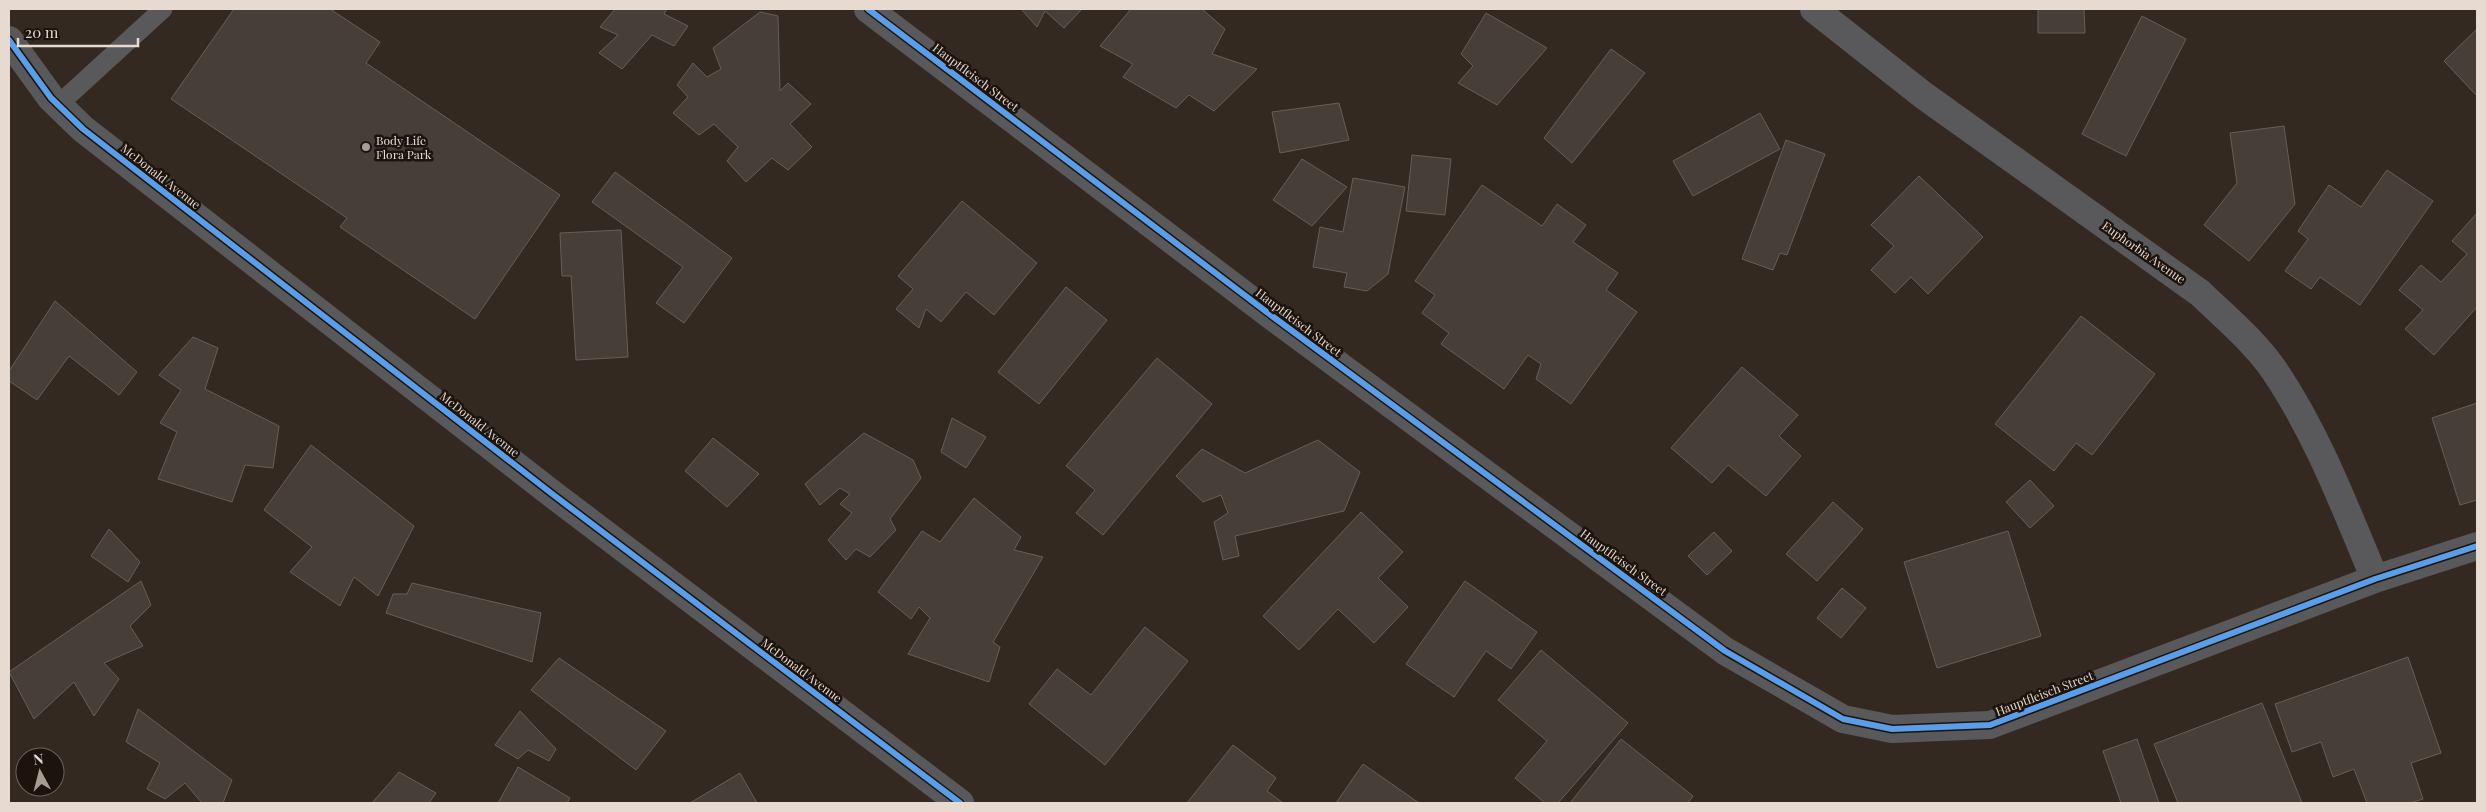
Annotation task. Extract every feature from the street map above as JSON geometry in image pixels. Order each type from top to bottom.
[{"type":"street","name":"Hauptfleisch Street","points":[[868,9],[1272,316],[1725,651],[1843,719],[1892,729],[1990,725],[2375,579],[2477,546]]},
{"type":"street","name":"Euphorbia Avenue","points":[[1814,9],[1924,95],[2200,292],[2236,328],[2273,369],[2318,443],[2375,579]]},
{"type":"street","name":"McDonald Avenue","points":[[9,40],[58,105],[83,129],[543,487],[960,803]]},
{"type":"lane","points":[[58,105],[163,9]]},
{"type":"building","name":"Body Life Flora Park","points":[[234,9],[330,9],[380,42],[366,63],[560,195],[475,319],[340,227],[347,218],[171,99]]},
{"type":"building","points":[[615,9],[667,9],[664,14],[688,26],[674,46],[652,35],[622,69],[599,53],[618,35],[600,27]]},
{"type":"building","points":[[1021,9],[1082,9],[1064,28],[1045,11],[1037,27]]},
{"type":"building","points":[[1131,9],[1202,9],[1225,29],[1212,54],[1257,69],[1214,111],[1189,95],[1176,108],[1123,77],[1133,64],[1100,46]]},
{"type":"building","points":[[2038,9],[2084,9],[2085,33],[2038,33]]},
{"type":"building","points":[[760,12],[778,16],[780,91],[788,83],[811,104],[790,124],[812,147],[788,170],[772,158],[746,182],[727,161],[738,147],[714,124],[699,135],[673,113],[688,97],[677,85],[693,63],[707,77],[721,69],[713,48]]},
{"type":"building","points":[[1486,13],[1547,48],[1497,105],[1458,83],[1473,66],[1461,54]]},
{"type":"building","points":[[2142,16],[2186,39],[2126,156],[2082,134]]},
{"type":"building","points":[[2477,29],[2477,96],[2444,61]]},
{"type":"building","points":[[1611,49],[1645,73],[1572,163],[1544,138]]},
{"type":"building","points":[[1339,103],[1349,140],[1280,153],[1272,112]]},
{"type":"building","points":[[1760,113],[1780,149],[1693,196],[1673,161]]},
{"type":"building","points":[[2284,126],[2295,204],[2249,261],[2204,225],[2237,183],[2230,133]]},
{"type":"building","points":[[1786,140],[1825,154],[1787,255],[1780,253],[1773,270],[1742,259]]},
{"type":"building","points":[[1412,155],[1451,159],[1445,215],[1406,211]]},
{"type":"building","points":[[1302,159],[1347,187],[1312,226],[1273,200]]},
{"type":"building","points":[[2387,170],[2433,201],[2360,305],[2320,277],[2311,289],[2285,271],[2308,239],[2298,231],[2329,185],[2361,207]]},
{"type":"building","points":[[615,172],[732,258],[684,323],[656,303],[683,267],[592,202]]},
{"type":"building","points":[[1919,176],[1983,237],[1928,294],[1911,277],[1895,293],[1871,270],[1894,246],[1871,225]]},
{"type":"building","points":[[1353,178],[1405,187],[1388,274],[1367,291],[1344,287],[1347,273],[1313,267],[1320,227],[1343,232]]},
{"type":"building","points":[[1482,185],[1542,226],[1557,204],[1586,225],[1573,242],[1618,273],[1606,290],[1637,312],[1571,404],[1536,379],[1541,364],[1528,355],[1504,389],[1441,344],[1449,333],[1422,313],[1435,295],[1415,281]]},
{"type":"building","points":[[962,201],[1037,263],[994,315],[966,292],[941,322],[926,309],[919,328],[896,309],[913,289],[898,276]]},
{"type":"building","points":[[2477,213],[2477,307],[2434,355],[2405,329],[2423,310],[2399,290],[2421,265],[2441,282],[2467,254],[2452,241]]},
{"type":"building","points":[[621,230],[628,357],[576,360],[571,276],[562,276],[560,233]]},
{"type":"building","points":[[1066,287],[1107,320],[1039,404],[998,372]]},
{"type":"building","points":[[55,301],[137,372],[119,395],[69,356],[37,400],[9,381],[9,371]]},
{"type":"building","points":[[2081,316],[2155,374],[2092,455],[2076,443],[2054,471],[1995,424]]},
{"type":"building","points":[[193,337],[218,348],[205,389],[279,426],[273,468],[245,465],[232,502],[158,479],[177,432],[160,423],[181,390],[159,375]]},
{"type":"building","points":[[1157,358],[1212,404],[1103,535],[1076,513],[1095,490],[1066,466]]},
{"type":"building","points":[[1742,367],[1798,415],[1779,436],[1801,456],[1766,496],[1728,465],[1712,483],[1671,448]]},
{"type":"building","points":[[2477,403],[2477,500],[2460,505],[2432,418]]},
{"type":"building","points":[[952,418],[986,437],[966,468],[941,452]]},
{"type":"building","points":[[864,433],[913,460],[921,478],[890,519],[896,530],[870,557],[856,549],[846,560],[828,540],[852,513],[840,504],[850,494],[840,488],[820,505],[805,484]]},
{"type":"building","points":[[713,438],[759,474],[727,507],[685,471]]},
{"type":"building","points":[[1318,440],[1360,472],[1344,511],[1235,536],[1239,556],[1223,560],[1214,522],[1228,513],[1221,495],[1203,502],[1176,476],[1202,449],[1245,473]]},
{"type":"building","points":[[311,445],[414,526],[378,596],[354,577],[340,606],[290,572],[312,547],[264,510]]},
{"type":"building","points":[[2030,480],[2054,506],[2030,528],[2006,502]]},
{"type":"building","points":[[974,498],[1021,537],[1014,550],[1043,557],[993,642],[1000,647],[989,682],[908,654],[930,618],[919,607],[911,619],[878,592],[922,531],[940,542]]},
{"type":"building","points":[[1833,502],[1863,529],[1817,581],[1786,554]]},
{"type":"building","points":[[1361,512],[1403,552],[1378,578],[1408,607],[1374,643],[1338,609],[1299,650],[1263,616]]},
{"type":"building","points":[[109,529],[140,562],[128,582],[91,556]]},
{"type":"building","points":[[2008,531],[2041,636],[1937,668],[1904,562]]},
{"type":"building","points":[[1714,532],[1732,551],[1707,575],[1688,556]]},
{"type":"building","points":[[141,581],[151,605],[130,626],[143,646],[104,663],[119,679],[94,716],[74,682],[34,719],[9,672]]},
{"type":"building","points":[[1465,581],[1537,632],[1511,669],[1486,651],[1454,697],[1406,664]]},
{"type":"building","points":[[412,583],[541,613],[532,662],[386,613],[393,594],[407,594]]},
{"type":"building","points":[[1842,588],[1866,608],[1841,638],[1817,618]]},
{"type":"building","points":[[1145,627],[1188,661],[1105,765],[1029,704],[1057,669],[1091,695]]},
{"type":"building","points":[[1541,650],[1628,723],[1558,803],[1545,803],[1515,778],[1547,741],[1498,700]]},
{"type":"building","points":[[2408,657],[2441,753],[2411,763],[2423,799],[2410,803],[2367,803],[2354,769],[2333,777],[2321,742],[2292,752],[2275,704]]},
{"type":"building","points":[[559,658],[666,731],[636,770],[531,690]]},
{"type":"building","points":[[2262,703],[2302,803],[2178,803],[2154,744]]},
{"type":"building","points":[[138,709],[232,780],[223,803],[202,803],[185,783],[165,799],[147,789],[160,763],[126,742]]},
{"type":"building","points":[[520,711],[556,749],[549,761],[528,750],[518,759],[495,745]]},
{"type":"building","points":[[1621,739],[1693,796],[1688,803],[1570,803]]},
{"type":"building","points":[[2137,739],[2159,803],[2121,803],[2103,751]]},
{"type":"building","points":[[1233,745],[1276,778],[1267,791],[1283,803],[1187,803]]},
{"type":"building","points":[[1363,764],[1419,803],[1336,803]]},
{"type":"building","points":[[518,767],[570,798],[567,803],[498,803]]},
{"type":"building","points":[[399,772],[436,793],[429,803],[372,803]]},
{"type":"building","points":[[740,773],[757,803],[690,803]]},
{"type":"cycle path","points":[[868,9],[1272,316],[1725,651],[1843,719],[1892,729],[1990,725],[2375,579],[2477,546]]},
{"type":"cycle path","points":[[9,40],[51,98],[83,129],[551,493],[960,803]]},
{"type":"place","name":"Body Life Flora Park","points":[[366,147]]}]
